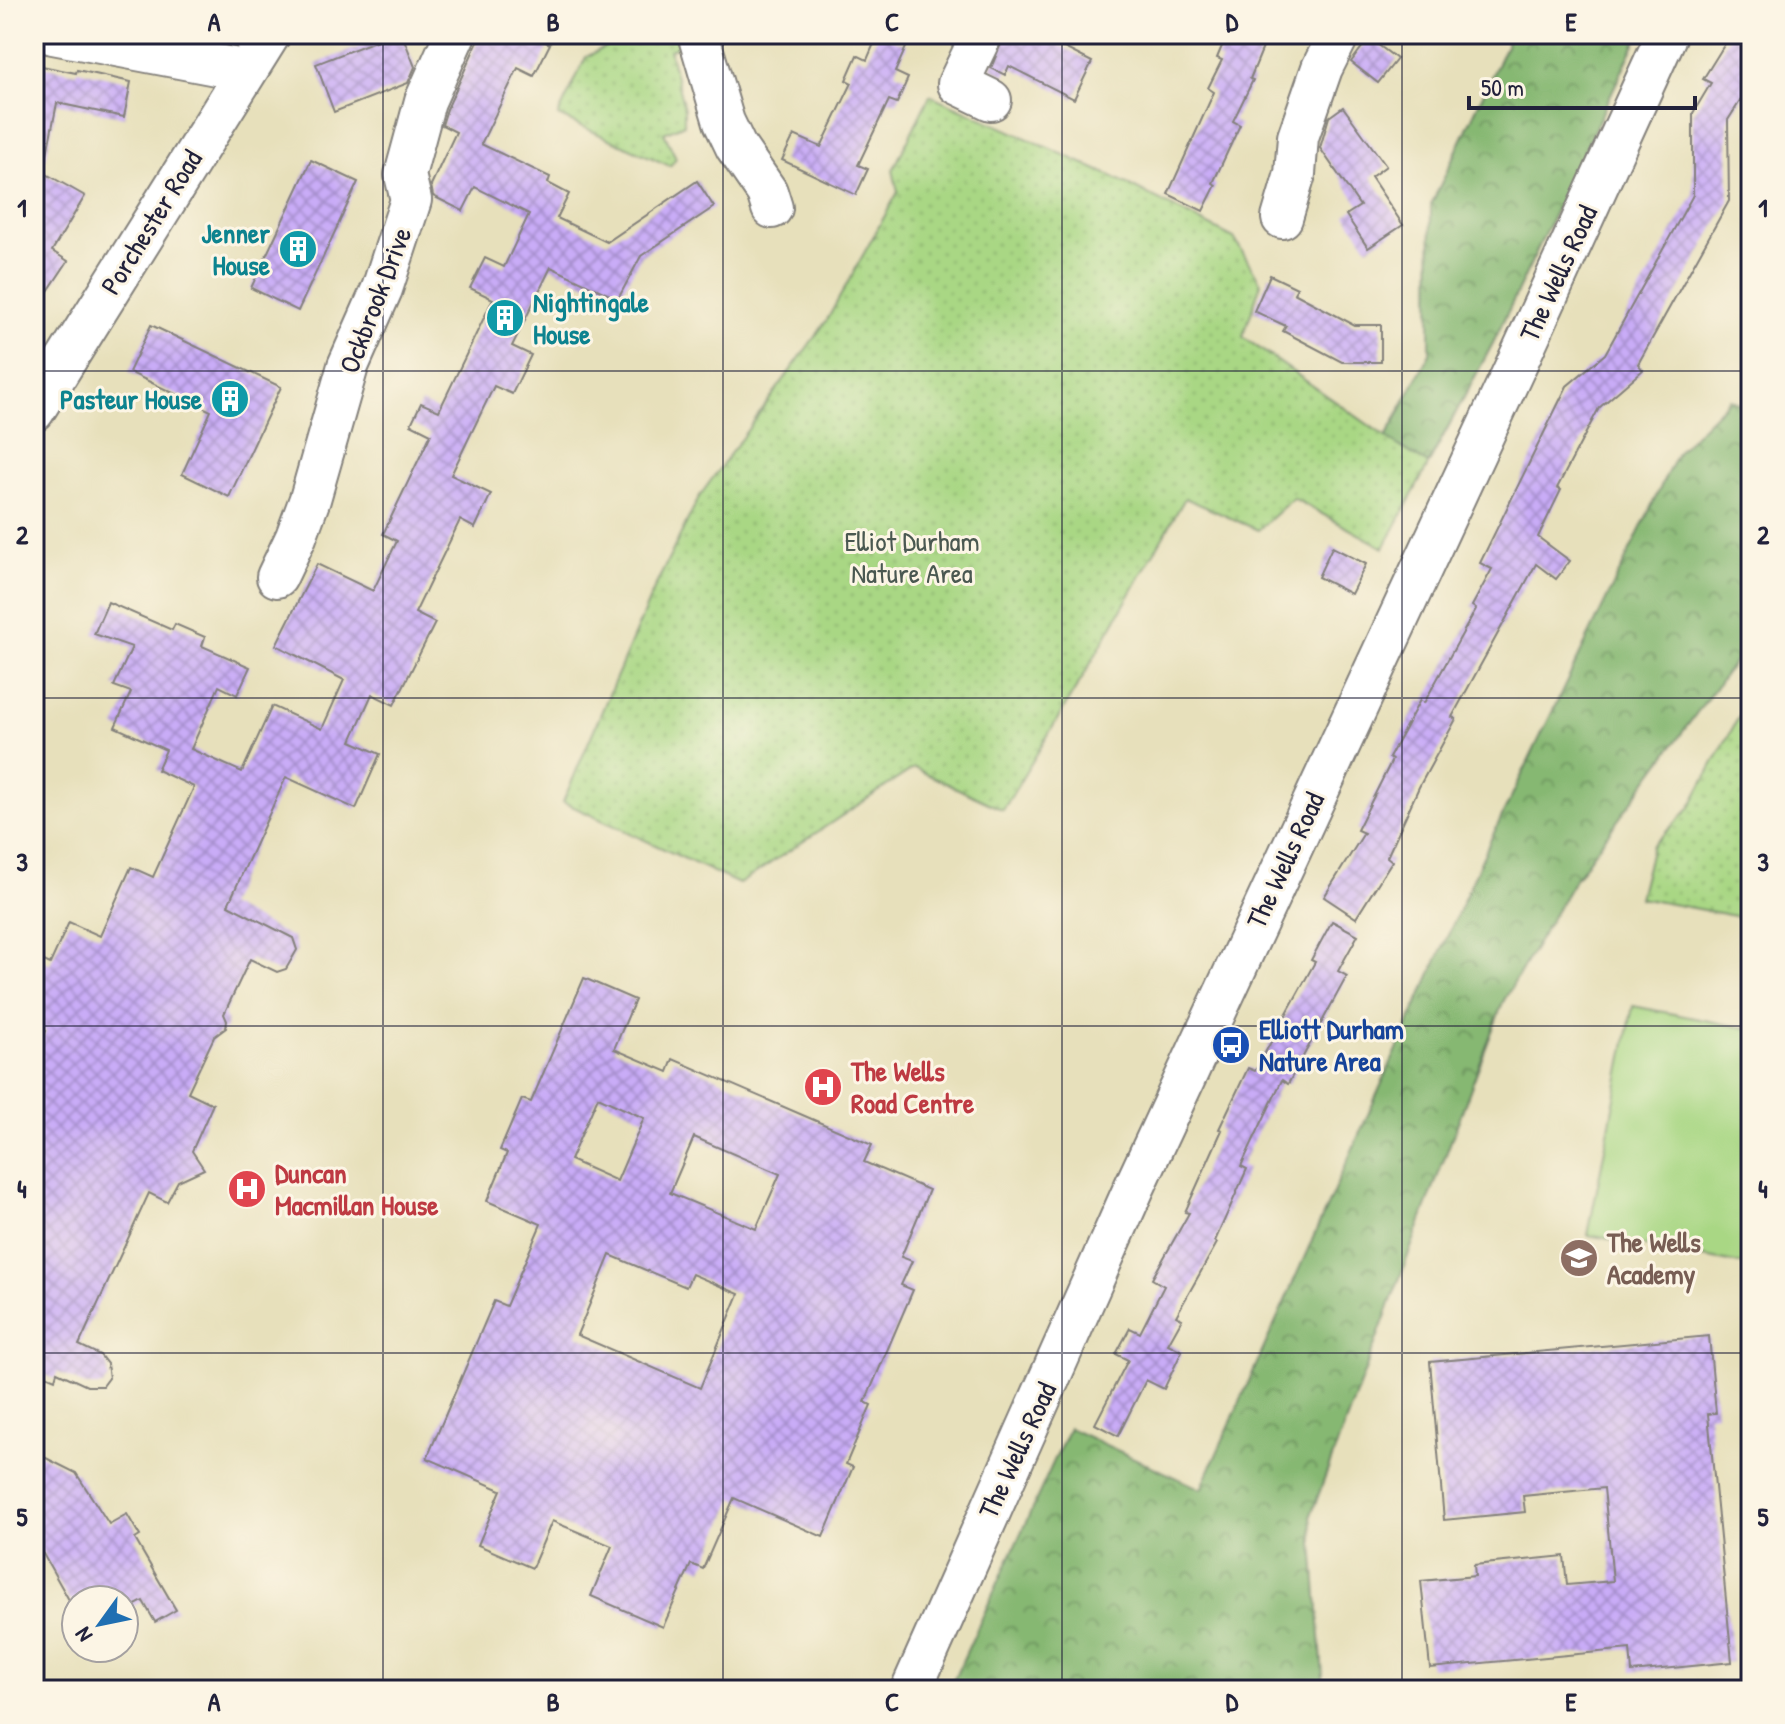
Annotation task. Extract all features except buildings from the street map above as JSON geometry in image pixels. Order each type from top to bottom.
[{"type":"street","points":[[53,34],[232,68],[243,74]]},
{"type":"street","name":"Porchester Road","points":[[34,411],[270,34]]},
{"type":"street","name":"Ockbrook Drive","points":[[277,577],[313,528],[348,366],[382,289],[411,200],[405,175],[425,101],[455,34]]},
{"type":"street","points":[[698,34],[724,122],[736,147],[767,192],[772,208]]},
{"type":"street","points":[[982,34],[958,84],[991,100]]},
{"type":"street","points":[[1282,218],[1295,174],[1298,137],[1322,68],[1339,34]]},
{"type":"street","name":"The Wells Road","points":[[911,1690],[1134,1188],[1667,34]]},
{"type":"green space","points":[[630,34],[683,34],[685,45],[669,50],[684,109],[684,124],[664,133],[676,158],[670,166],[558,116],[586,57]]},
{"type":"green space","name":"Elliot Durham Nature Area","points":[[1507,34],[1636,34],[1637,39],[1493,343],[1384,548],[1293,498],[1258,530],[1185,498],[1003,810],[914,768],[739,884],[563,802],[654,589],[699,497],[827,320],[898,192],[893,170],[930,95],[1111,176],[1234,238],[1261,283],[1243,337],[1386,437],[1430,353],[1431,205],[1506,46]]},
{"type":"green space","points":[[1507,34],[1636,34],[1637,39],[1493,343],[1428,464],[1386,438],[1430,353],[1431,205],[1506,46]]},
{"type":"green space","points":[[1730,399],[1751,410],[1751,639],[1574,880],[1503,1002],[1311,1515],[1324,1690],[949,1690],[1069,1428],[1201,1489],[1490,841],[1678,451]]},
{"type":"green space","points":[[1751,694],[1751,919],[1639,898],[1652,846],[1689,809]]},
{"type":"green space","points":[[1633,1006],[1751,1029],[1751,1266],[1588,1235]]},
{"type":"place","name":"Jenner House","points":[[298,249]]},
{"type":"place","name":"Nightingale House","points":[[505,318]]},
{"type":"place","name":"Pasteur House","points":[[230,399]]},
{"type":"place","name":"Elliott Durham Nature Area","points":[[1231,1045]]},
{"type":"place","name":"The Wells Road Centre","points":[[823,1087]]},
{"type":"place","name":"Duncan Macmillan House","points":[[247,1189]]},
{"type":"place","name":"The Wells Academy","points":[[1579,1258]]}]
